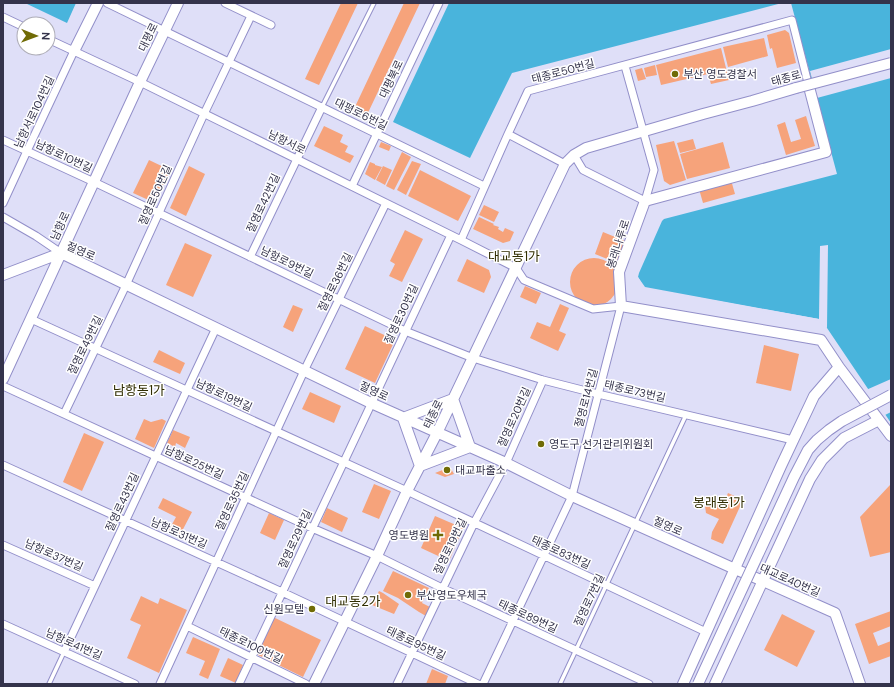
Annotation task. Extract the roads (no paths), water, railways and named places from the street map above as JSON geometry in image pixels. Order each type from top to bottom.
[{"type":"main road","points":[[74,51],[98,3]]},
{"type":"main road","name":"대평로","points":[[140,82],[178,3]]},
{"type":"main road","name":"태종로","points":[[314,684],[407,491],[437,433],[565,164],[574,155],[586,148],[796,88],[891,63]]},
{"type":"main road","name":"남항로","points":[[3,379],[140,82]]},
{"type":"main road","points":[[645,201],[826,152],[808,83]]},
{"type":"main road","name":"봉래나루로","points":[[621,306],[619,272],[645,201]]},
{"type":"main road","name":"절영로","points":[[3,275],[61,253],[371,404],[506,463],[572,496],[735,569]]},
{"type":"main road","points":[[621,306],[821,340],[839,367],[891,436]]},
{"type":"main road","points":[[683,684],[814,396],[839,367]]},
{"type":"main road","points":[[698,684],[808,450],[817,440],[842,421],[891,395]]},
{"type":"main road","points":[[453,399],[470,447],[420,466],[403,418],[453,399]]},
{"type":"main road","points":[[715,684],[810,479],[822,460],[844,438],[879,420]]},
{"type":"main road","name":"대교로40번길","points":[[735,569],[764,580],[834,613],[860,684]]},
{"type":"street","name":"대평로6번길","points":[[107,3],[484,186]]},
{"type":"street","points":[[225,3],[271,25]]},
{"type":"street","name":"대평북로","points":[[352,186],[439,3]]},
{"type":"street","points":[[204,114],[251,16]]},
{"type":"street","points":[[3,17],[16,23]]},
{"type":"street","points":[[574,155],[583,170],[645,201],[654,170],[625,66],[792,20],[808,83]]},
{"type":"street","name":"남항서로","points":[[56,42],[352,186],[516,268]]},
{"type":"street","name":"남항서로104번길","points":[[3,203],[74,51]]},
{"type":"street","name":"태종로50번길","points":[[461,240],[528,91],[625,66]]},
{"type":"street","name":"절영로42번길","points":[[250,257],[322,107]]},
{"type":"street","name":"절영로50번길","points":[[126,285],[204,114]]},
{"type":"street","points":[[508,134],[565,164]]},
{"type":"street","name":"남항로10번길","points":[[3,140],[94,182]]},
{"type":"street","name":"남항로9번길","points":[[94,182],[405,331],[473,358]]},
{"type":"street","name":"절영로36번길","points":[[304,371],[386,203]]},
{"type":"street","points":[[3,217],[36,236],[61,253]]},
{"type":"street","name":"절영로30번길","points":[[371,404],[450,235]]},
{"type":"street","points":[[516,268],[524,280],[592,309],[621,306]]},
{"type":"street","name":"절영로49번길","points":[[64,414],[126,285]]},
{"type":"street","name":"절영로14번길","points":[[483,684],[572,496],[621,306]]},
{"type":"street","name":"남항로19번길","points":[[31,319],[407,491]]},
{"type":"street","name":"절영로43번길","points":[[64,652],[216,328]]},
{"type":"street","name":"태종로73번길","points":[[473,358],[543,380],[794,440]]},
{"type":"street","name":"절영로35번길","points":[[160,684],[304,371]]},
{"type":"street","name":"절영로20번길","points":[[506,463],[543,380]]},
{"type":"street","name":"남항로25번길","points":[[3,386],[246,498],[377,556]]},
{"type":"street","name":"절영로29번길","points":[[239,684],[371,404]]},
{"type":"street","name":"절영로19번길","points":[[397,684],[474,523],[506,463]]},
{"type":"street","name":"남항로31번길","points":[[3,465],[345,622]]},
{"type":"street","name":"태종로83번길","points":[[407,491],[706,632]]},
{"type":"street","name":"남항로37번길","points":[[3,545],[95,586]]},
{"type":"street","name":"태종로89번길","points":[[377,556],[442,588],[649,684]]},
{"type":"street","name":"태종로95번길","points":[[345,622],[478,684]]},
{"type":"street","name":"남항로41번길","points":[[3,624],[135,684]]},
{"type":"street","name":"태종로100번길","points":[[187,626],[306,684]]},
{"type":"lane","points":[[322,107],[374,3]]},
{"type":"lane","name":"절영로7번길","points":[[560,684],[686,415]]},
{"type":"lane","name":"절영로43번길","points":[[49,684],[64,652]]},
{"type":"water","points":[[25,3],[76,3],[67,23],[56,18],[56,16],[52,16]]},
{"type":"water","points":[[449,3],[782,3],[512,73],[470,158],[393,122]]},
{"type":"water","points":[[791,3],[891,3],[891,423],[827,328],[819,319],[645,287],[638,277],[664,219],[837,174]]},
{"type":"place","name":"부산 영도경찰서","points":[[675,74]]},
{"type":"place","name":"영도구 선거관리위원회","points":[[541,444]]},
{"type":"place","name":"대교파출소","points":[[447,470]]},
{"type":"place","name":"영도병원","points":[[438,535]]},
{"type":"place","name":"부산영도우체국","points":[[408,595]]},
{"type":"place","name":"신원모텔","points":[[312,609]]},
{"type":"district","name":"대교동1가","points":[[514,256]]},
{"type":"district","name":"남항동1가","points":[[139,390]]},
{"type":"district","name":"봉래동1가","points":[[719,502]]},
{"type":"district","name":"대교동2가","points":[[353,601]]}]
